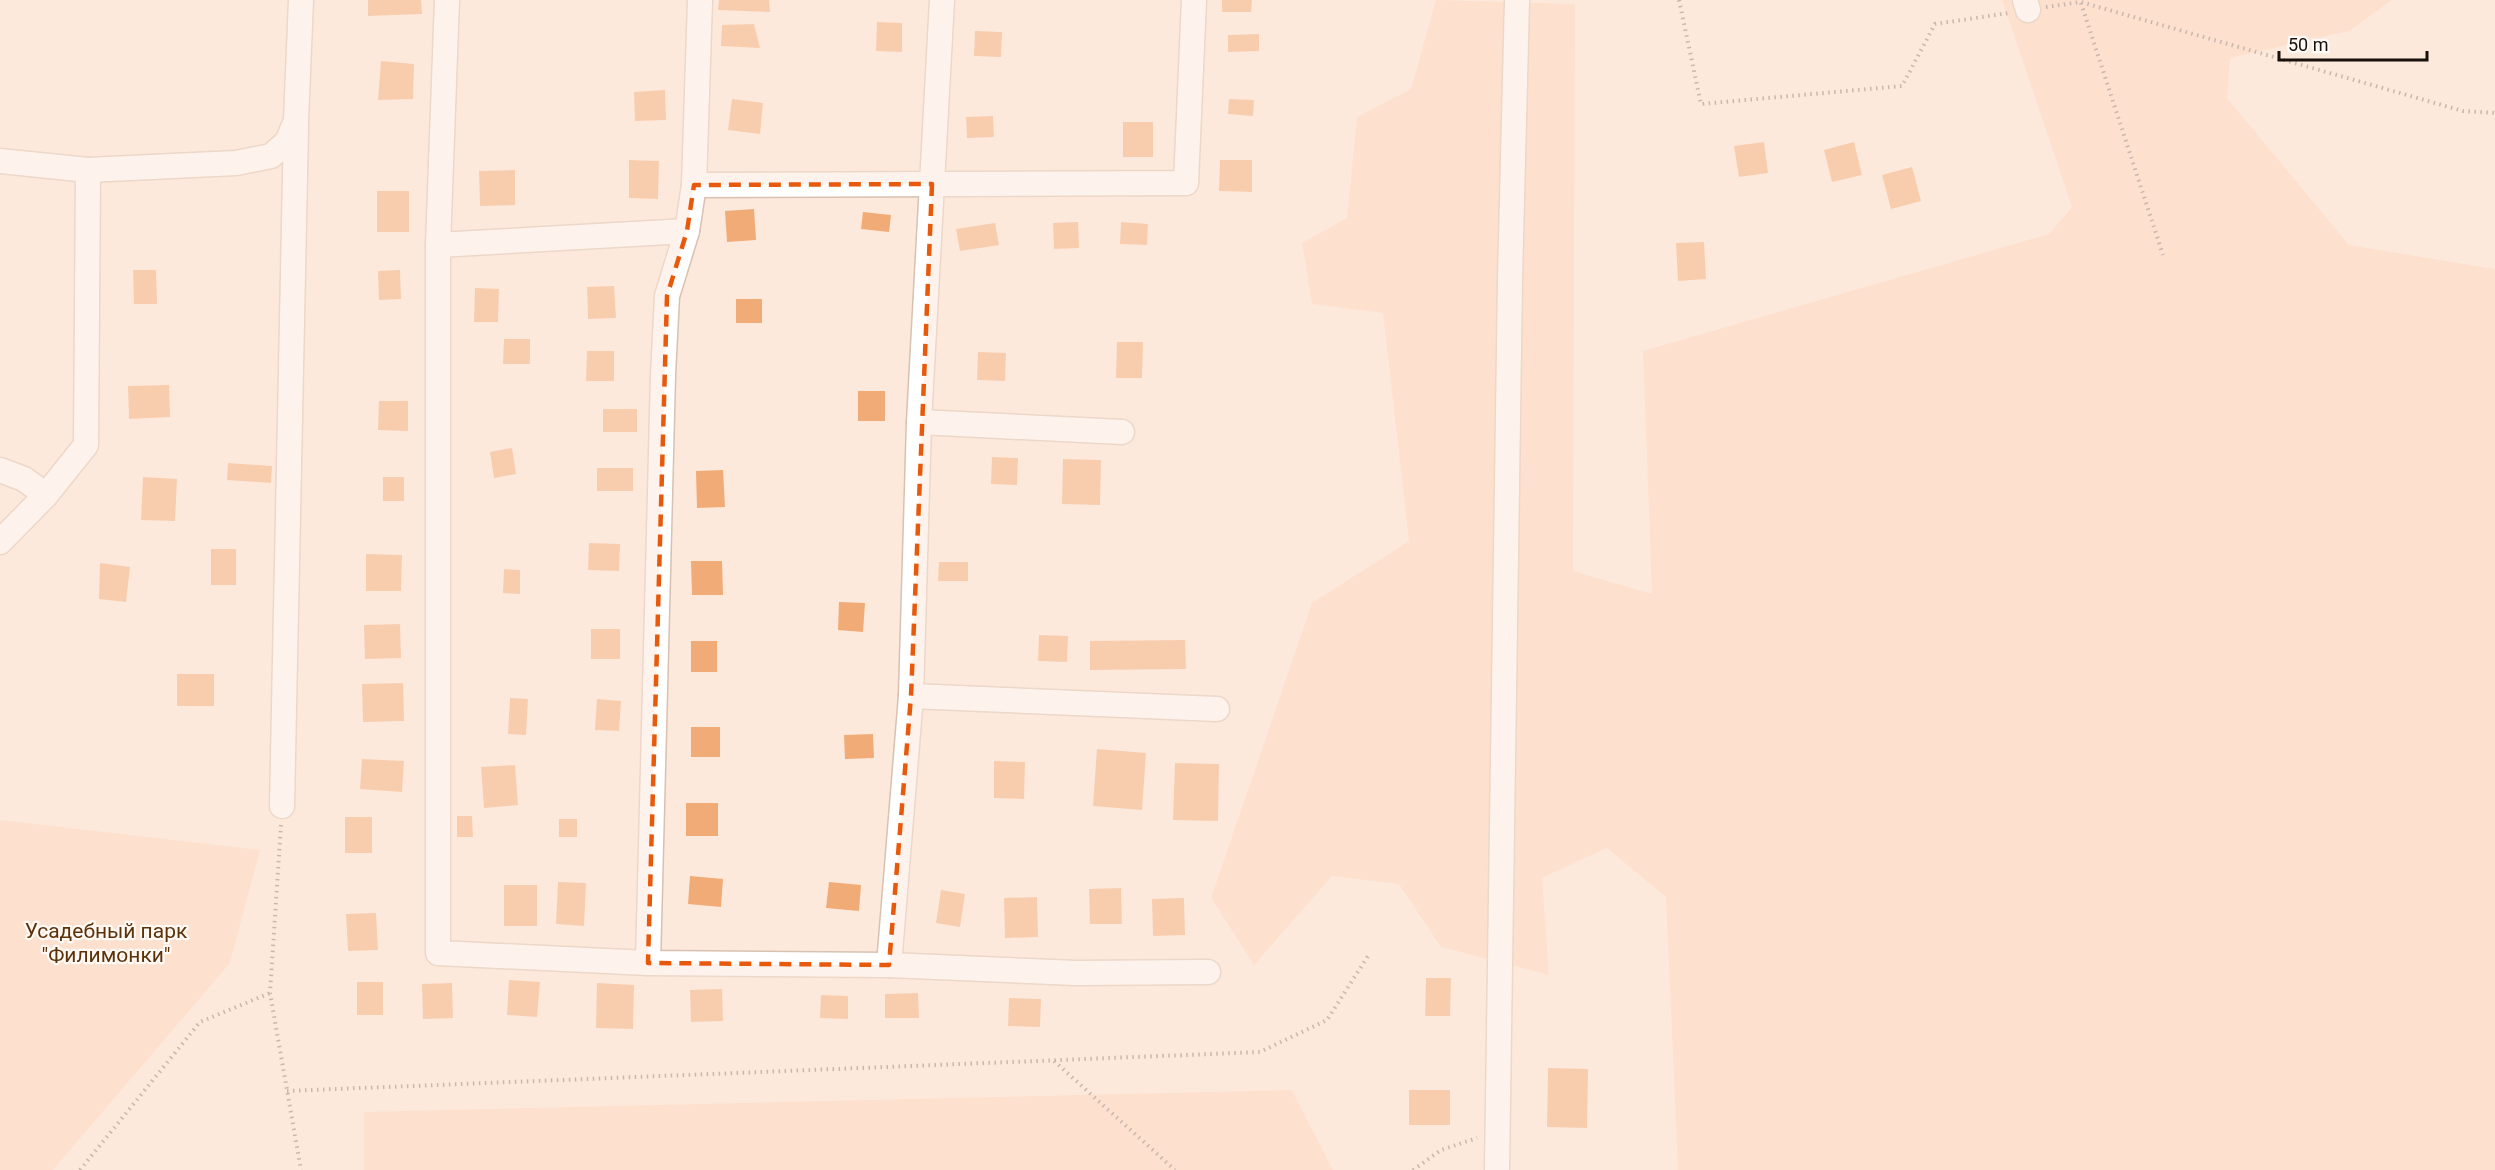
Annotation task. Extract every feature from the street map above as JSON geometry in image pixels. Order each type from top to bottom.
[{"type":"street","points":[[282,806],[296,121],[301,0]]},
{"type":"street","points":[[447,0],[438,245],[438,953],[648,963],[890,965],[1076,973],[1208,972]]},
{"type":"street","points":[[648,963],[663,363],[667,296],[687,231],[694,185],[700,0]]},
{"type":"street","points":[[890,965],[911,696],[919,422],[942,0]]},
{"type":"street","points":[[694,185],[1186,183],[1194,0]]},
{"type":"street","points":[[1497,1170],[1510,279],[1517,0]]},
{"type":"street","points":[[0,161],[88,170],[236,163],[271,156],[287,142],[296,121]]},
{"type":"street","points":[[0,542],[46,495],[86,445],[88,170]]},
{"type":"street","points":[[438,245],[687,231]]},
{"type":"street","points":[[919,422],[1122,432]]},
{"type":"street","points":[[0,470],[24,478],[46,495]]},
{"type":"street","points":[[911,696],[1217,709]]},
{"type":"path","points":[[1679,0],[1701,104],[1902,86],[1935,24],[2027,5],[2081,2],[2463,111],[2495,113]]},
{"type":"path","points":[[2081,2],[2163,255]]},
{"type":"path","points":[[282,806],[270,993],[301,1170]]},
{"type":"path","points":[[287,1091],[1260,1053],[1327,1020],[1368,956]]},
{"type":"path","points":[[80,1170],[200,1022],[270,993]]},
{"type":"path","points":[[1054,1061],[1175,1170]]},
{"type":"path","points":[[1413,1170],[1441,1150],[1497,1131]]},
{"type":"highlighted area","points":[[932,184],[911,696],[889,965],[648,963],[667,296],[687,231],[694,185]]},
{"type":"green space","points":[[1436,0],[1575,4],[1573,571],[1652,594],[1643,351],[2049,234],[2072,207],[2002,0],[2392,0],[2349,31],[2230,58],[2227,98],[2349,245],[2495,269],[2495,1170],[1678,1170],[1666,897],[1607,848],[1542,878],[1549,975],[1441,947],[1399,884],[1332,876],[1254,965],[1211,898],[1312,603],[1409,541],[1383,313],[1312,304],[1302,243],[1347,218],[1357,117],[1411,89]]},
{"type":"green space","name":"Усадебный парк \"Филимонки\"","points":[[0,820],[260,850],[230,963],[53,1170],[0,1170]]},
{"type":"green space","points":[[1292,1090],[1333,1170],[364,1170],[364,1112]]},
{"type":"building","points":[[368,0],[421,0],[422,14],[368,16]]},
{"type":"building","points":[[719,0],[769,0],[770,12],[718,10]]},
{"type":"building","points":[[1222,0],[1252,0],[1251,12],[1222,12]]},
{"type":"building","points":[[877,22],[902,23],[902,52],[876,51]]},
{"type":"building","points":[[754,24],[760,48],[721,46],[722,25]]},
{"type":"building","points":[[975,31],[1002,32],[1001,57],[974,56]]},
{"type":"building","points":[[1259,34],[1259,51],[1228,52],[1228,35]]},
{"type":"building","points":[[381,61],[414,64],[413,99],[378,100]]},
{"type":"building","points":[[665,90],[666,120],[635,121],[634,92]]},
{"type":"building","points":[[732,99],[763,103],[760,134],[728,130]]},
{"type":"building","points":[[1229,99],[1254,100],[1253,116],[1228,114]]},
{"type":"building","points":[[993,116],[994,137],[967,138],[966,117]]},
{"type":"building","points":[[1123,122],[1153,122],[1153,157],[1123,157]]},
{"type":"building","points":[[1764,142],[1768,173],[1739,177],[1734,146]]},
{"type":"building","points":[[1854,142],[1862,175],[1832,182],[1824,150]]},
{"type":"building","points":[[629,160],[659,161],[658,199],[629,198]]},
{"type":"building","points":[[1220,160],[1252,160],[1252,192],[1219,191]]},
{"type":"building","points":[[1912,167],[1921,201],[1891,209],[1882,175]]},
{"type":"building","points":[[515,170],[515,205],[480,206],[479,171]]},
{"type":"building","points":[[377,191],[409,191],[409,232],[377,232]]},
{"type":"building","points":[[754,209],[756,240],[727,242],[725,211]]},
{"type":"building","points":[[863,212],[891,215],[889,232],[861,229]]},
{"type":"building","points":[[1078,222],[1079,248],[1054,249],[1053,223]]},
{"type":"building","points":[[1121,222],[1148,224],[1147,245],[1120,244]]},
{"type":"building","points":[[995,223],[999,245],[960,251],[956,229]]},
{"type":"building","points":[[1704,242],[1706,279],[1678,281],[1676,243]]},
{"type":"building","points":[[133,270],[156,270],[157,304],[134,304]]},
{"type":"building","points":[[400,270],[401,299],[379,300],[378,271]]},
{"type":"building","points":[[614,286],[616,318],[588,319],[587,287]]},
{"type":"building","points":[[475,288],[499,289],[498,322],[474,322]]},
{"type":"building","points":[[736,299],[762,299],[762,323],[736,323]]},
{"type":"building","points":[[504,339],[530,339],[530,364],[503,364]]},
{"type":"building","points":[[1117,342],[1143,342],[1142,378],[1116,378]]},
{"type":"building","points":[[587,351],[614,351],[614,381],[586,381]]},
{"type":"building","points":[[978,352],[1006,353],[1005,381],[977,380]]},
{"type":"building","points":[[169,385],[170,417],[129,419],[128,386]]},
{"type":"building","points":[[858,391],[885,391],[885,421],[858,421]]},
{"type":"building","points":[[379,401],[408,401],[408,431],[378,430]]},
{"type":"building","points":[[603,409],[637,409],[637,432],[603,432]]},
{"type":"building","points":[[512,448],[516,474],[494,478],[490,452]]},
{"type":"building","points":[[992,457],[1018,458],[1017,485],[991,484]]},
{"type":"building","points":[[1063,459],[1101,460],[1100,505],[1062,504]]},
{"type":"building","points":[[228,463],[272,466],[271,483],[227,480]]},
{"type":"building","points":[[597,468],[633,468],[633,491],[597,491]]},
{"type":"building","points":[[723,470],[725,507],[697,508],[696,471]]},
{"type":"building","points":[[143,477],[177,479],[175,521],[141,520]]},
{"type":"building","points":[[383,477],[404,477],[404,501],[383,501]]},
{"type":"building","points":[[589,543],[620,544],[619,571],[588,570]]},
{"type":"building","points":[[211,549],[236,549],[236,585],[211,585]]},
{"type":"building","points":[[366,554],[402,555],[401,591],[366,591]]},
{"type":"building","points":[[691,561],[722,561],[723,595],[692,595]]},
{"type":"building","points":[[939,562],[968,562],[968,581],[938,581]]},
{"type":"building","points":[[100,563],[130,567],[126,602],[99,599]]},
{"type":"building","points":[[504,569],[520,570],[520,594],[503,593]]},
{"type":"building","points":[[839,602],[865,603],[863,632],[838,630]]},
{"type":"building","points":[[400,624],[401,658],[365,659],[364,625]]},
{"type":"building","points":[[591,629],[620,629],[620,659],[591,659]]},
{"type":"building","points":[[1039,635],[1068,636],[1067,662],[1038,661]]},
{"type":"building","points":[[1185,640],[1186,669],[1090,670],[1090,641]]},
{"type":"building","points":[[691,641],[717,641],[717,672],[691,672]]},
{"type":"building","points":[[177,674],[214,674],[214,706],[177,706]]},
{"type":"building","points":[[403,683],[404,721],[363,722],[362,684]]},
{"type":"building","points":[[510,698],[528,699],[526,735],[508,734]]},
{"type":"building","points":[[597,699],[621,701],[619,731],[595,730]]},
{"type":"building","points":[[691,727],[720,727],[720,757],[691,757]]},
{"type":"building","points":[[873,734],[874,758],[845,759],[844,735]]},
{"type":"building","points":[[1097,749],[1146,753],[1142,810],[1093,806]]},
{"type":"building","points":[[362,759],[404,761],[402,792],[360,789]]},
{"type":"building","points":[[994,761],[1025,762],[1024,799],[994,798]]},
{"type":"building","points":[[1175,763],[1219,764],[1218,821],[1173,820]]},
{"type":"building","points":[[515,765],[518,805],[484,808],[481,767]]},
{"type":"building","points":[[686,803],[718,803],[718,836],[686,836]]},
{"type":"building","points":[[457,816],[472,816],[473,837],[457,837]]},
{"type":"building","points":[[345,817],[372,817],[372,853],[345,853]]},
{"type":"building","points":[[559,819],[577,819],[577,837],[559,837]]},
{"type":"building","points":[[690,876],[723,879],[721,907],[688,904]]},
{"type":"building","points":[[558,882],[586,883],[584,926],[556,924]]},
{"type":"building","points":[[829,882],[861,885],[859,911],[826,908]]},
{"type":"building","points":[[504,885],[537,885],[537,926],[504,926]]},
{"type":"building","points":[[1121,888],[1122,924],[1090,924],[1089,889]]},
{"type":"building","points":[[941,890],[965,894],[960,927],[936,923]]},
{"type":"building","points":[[1037,897],[1038,937],[1005,938],[1004,898]]},
{"type":"building","points":[[1184,898],[1185,935],[1153,936],[1152,899]]},
{"type":"building","points":[[376,913],[378,950],[348,951],[346,914]]},
{"type":"building","points":[[1426,978],[1451,978],[1450,1016],[1425,1016]]},
{"type":"building","points":[[509,980],[540,982],[537,1017],[507,1015]]},
{"type":"building","points":[[357,982],[383,982],[383,1015],[357,1015]]},
{"type":"building","points":[[452,983],[453,1018],[423,1019],[422,984]]},
{"type":"building","points":[[597,983],[634,985],[633,1029],[596,1028]]},
{"type":"building","points":[[722,989],[723,1021],[691,1022],[690,990]]},
{"type":"building","points":[[918,993],[919,1018],[885,1018],[885,994]]},
{"type":"building","points":[[821,995],[848,996],[848,1019],[820,1018]]},
{"type":"building","points":[[1009,998],[1041,999],[1040,1027],[1008,1026]]},
{"type":"building","points":[[1548,1068],[1588,1069],[1587,1128],[1547,1127]]},
{"type":"building","points":[[1409,1090],[1450,1090],[1450,1125],[1409,1125]]}]
